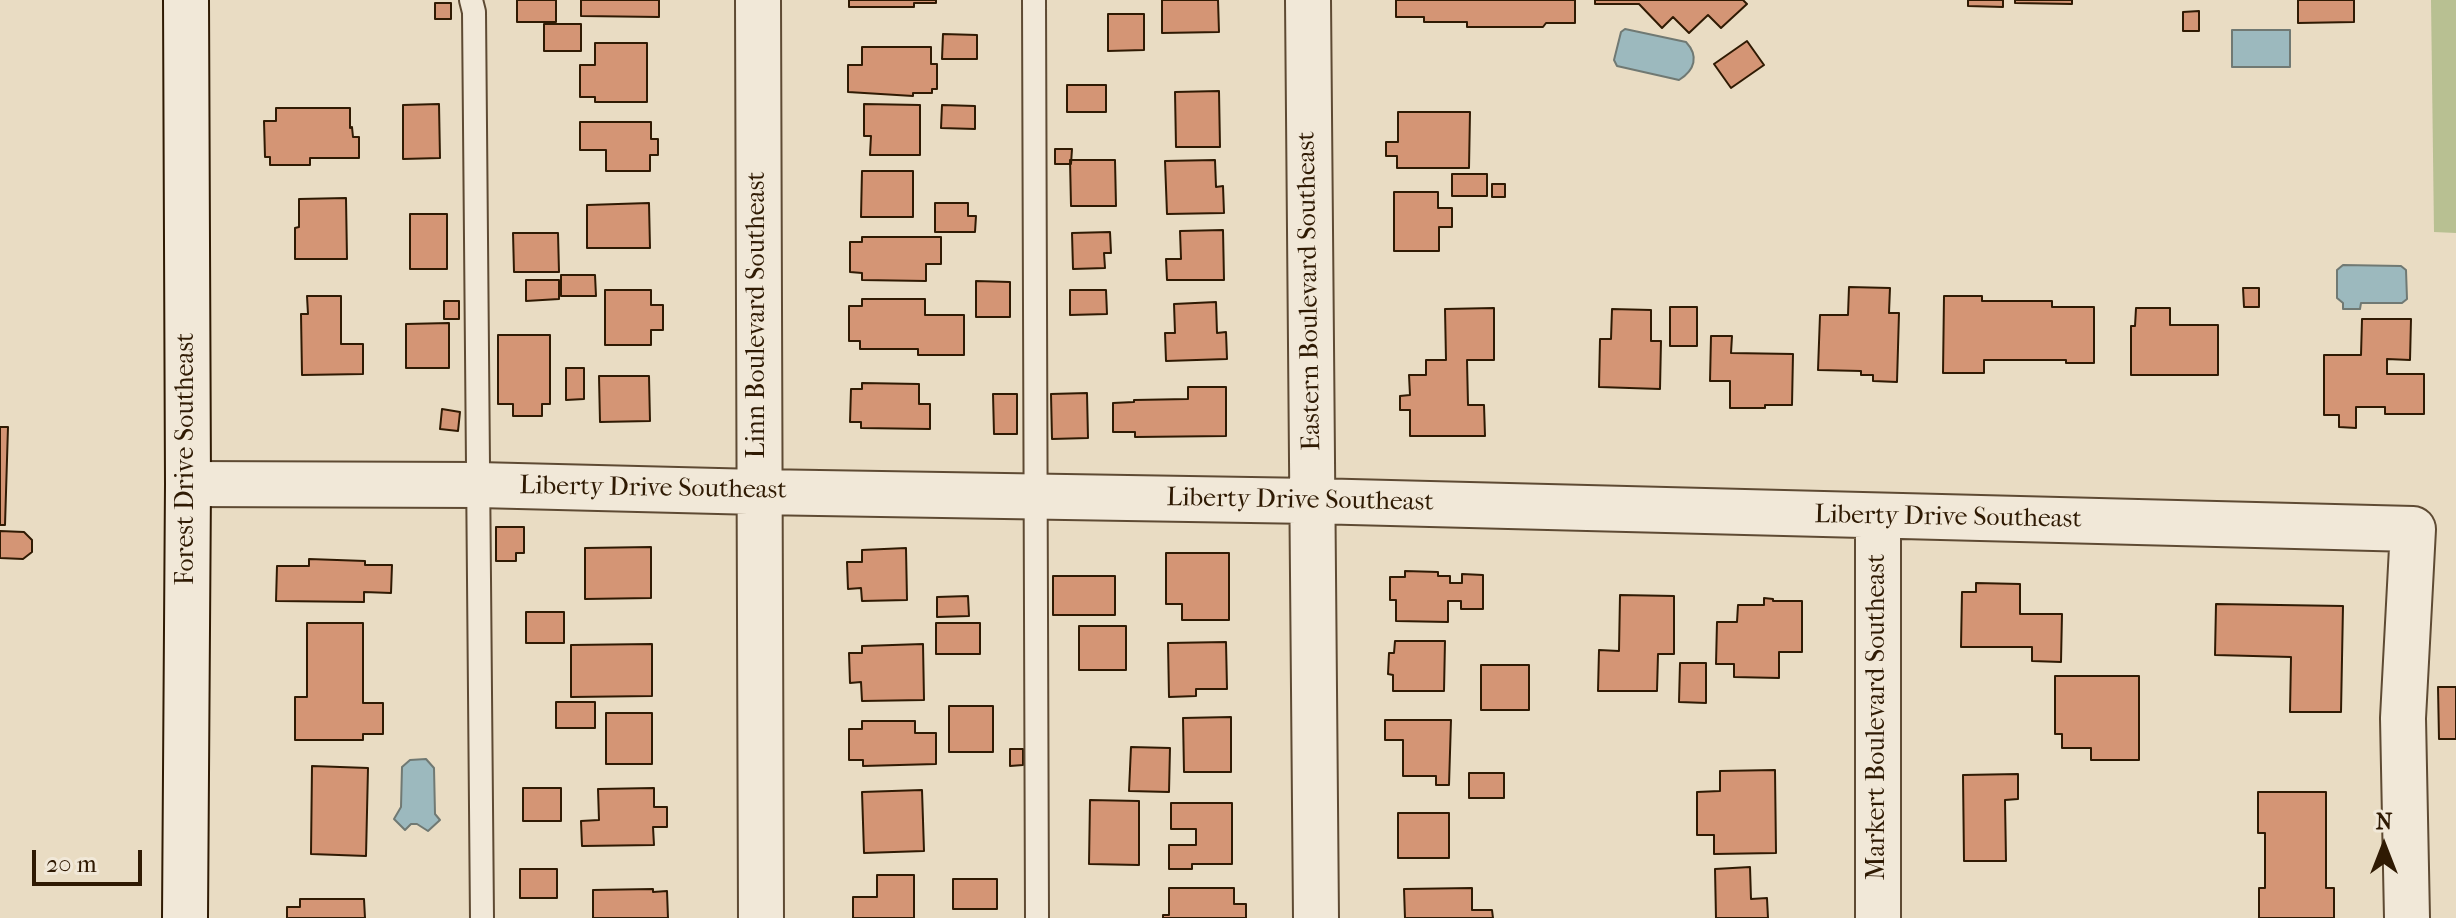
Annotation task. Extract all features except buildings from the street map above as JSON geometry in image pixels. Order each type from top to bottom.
[{"type":"street","name":"Forest Drive Southeast","points":[[185,918],[188,484],[186,0]]},
{"type":"street","name":"Linn Boulevard Southeast","points":[[758,0],[761,918]]},
{"type":"street","name":"Eastern Boulevard Southeast","points":[[1308,0],[1316,918]]},
{"type":"street","name":"Liberty Drive Southeast","points":[[188,484],[478,485],[1312,501],[2413,529],[2403,718],[2407,918]]},
{"type":"street","name":"Markert Boulevard Southeast","points":[[1878,516],[1878,918]]},
{"type":"lane","points":[[471,0],[474,12],[482,918]]},
{"type":"lane","points":[[1034,0],[1037,918]]},
{"type":"green space","points":[[2431,0],[2456,0],[2456,233],[2434,232]]},
{"type":"water","points":[[1625,29],[1686,42],[1694,58],[1689,72],[1679,80],[1617,66],[1614,60],[1621,32]]},
{"type":"water","points":[[2232,30],[2290,30],[2290,67],[2232,67]]},
{"type":"water","points":[[2343,265],[2401,266],[2406,270],[2407,299],[2402,303],[2361,303],[2360,309],[2343,309],[2343,303],[2337,298],[2337,270]]},
{"type":"water","points":[[426,759],[434,768],[435,814],[440,820],[428,831],[417,824],[411,824],[405,830],[394,819],[401,807],[402,767],[410,760]]}]
